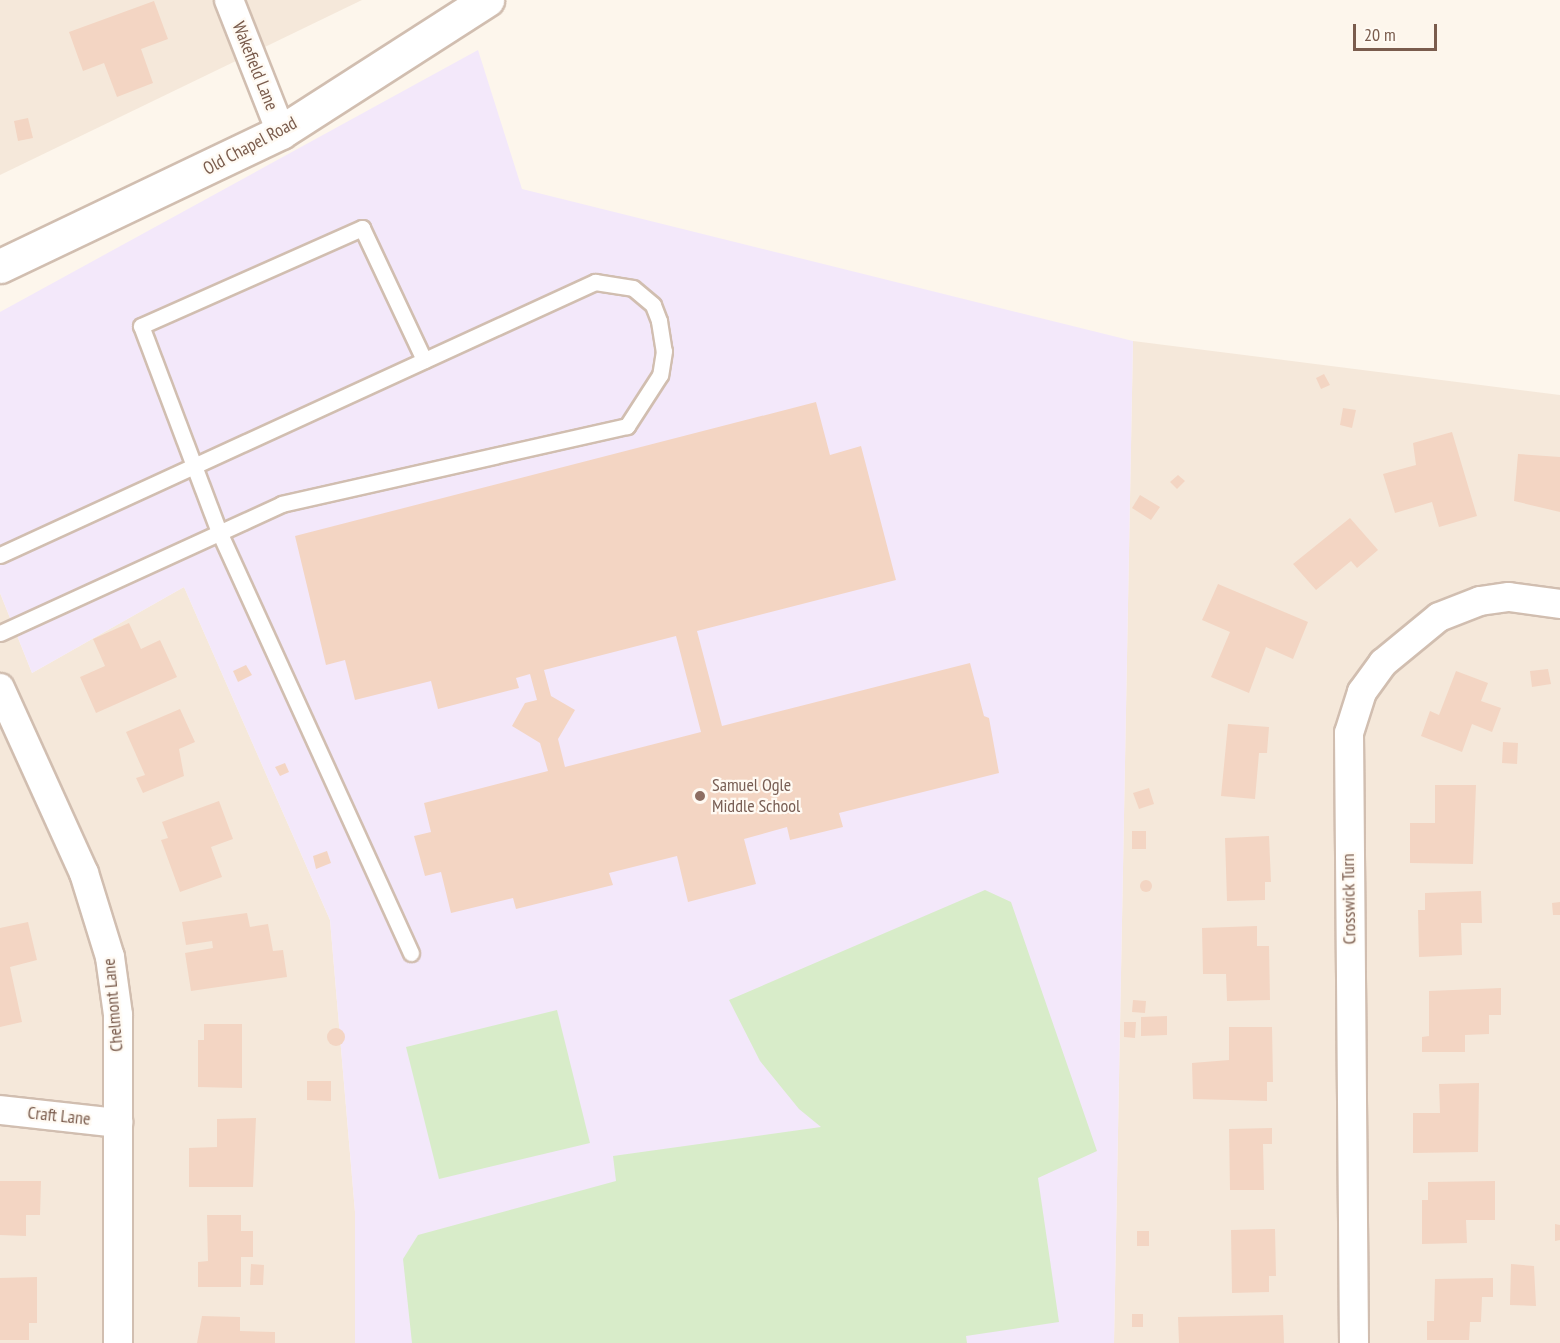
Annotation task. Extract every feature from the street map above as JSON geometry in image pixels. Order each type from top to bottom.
[{"type":"street","name":"Wakefield Lane","points":[[229,0],[281,132]]},
{"type":"street","name":"Old Chapel Road","points":[[0,266],[281,132],[487,0]]},
{"type":"street","name":"Crosswick Turn","points":[[1354,1343],[1349,733],[1362,692],[1383,663],[1440,617],[1480,601],[1509,597],[1560,604]]},
{"type":"street","name":"Chelmont Lane","points":[[0,688],[99,915],[118,1015],[118,1343]]},
{"type":"street","name":"Craft Lane","points":[[0,1110],[118,1123]]},
{"type":"lane","points":[[411,953],[219,532],[141,326],[362,228],[424,360]]},
{"type":"lane","points":[[0,555],[195,470],[424,360],[595,282],[633,288],[653,305],[663,338],[660,375],[627,426],[282,504],[0,633]]},
{"type":"shaded area","points":[[0,0],[362,0],[0,175]]},
{"type":"shaded area","name":"Samuel Ogle Middle School","points":[[478,50],[522,189],[1133,341],[1114,1343],[355,1343],[355,1212],[330,920],[184,587],[32,673],[0,593],[0,312]]},
{"type":"shaded area","points":[[1133,341],[1560,395],[1560,1343],[1114,1343]]},
{"type":"shaded area","points":[[184,587],[330,920],[355,1212],[355,1343],[0,1343],[0,593],[32,673]]},
{"type":"green space","points":[[985,890],[1011,902],[1097,1151],[1038,1178],[1059,1322],[966,1336],[967,1343],[412,1343],[403,1259],[418,1235],[616,1181],[613,1156],[821,1127],[799,1109],[760,1061],[729,1000]]},
{"type":"green space","points":[[557,1010],[590,1143],[439,1179],[406,1047]]},
{"type":"building","points":[[154,1],[168,39],[141,49],[153,83],[117,97],[104,63],[83,71],[69,32]]},
{"type":"building","points":[[28,118],[33,138],[18,141],[14,121]]},
{"type":"building","points":[[1324,374],[1330,385],[1321,389],[1316,378]]},
{"type":"building","points":[[816,402],[830,455],[861,446],[896,580],[697,631],[722,726],[970,663],[984,716],[989,718],[999,773],[839,813],[843,827],[790,840],[787,827],[744,839],[756,884],[688,902],[677,856],[609,873],[613,885],[516,909],[513,898],[451,913],[441,872],[425,876],[414,836],[431,832],[424,803],[548,771],[540,743],[512,726],[525,703],[537,700],[530,674],[516,678],[519,688],[438,709],[431,681],[355,700],[345,660],[326,665],[295,536]],"holes":[[[676,636],[701,732],[565,767],[558,739],[575,710],[551,696],[544,670]]]},
{"type":"building","points":[[1343,408],[1356,410],[1352,428],[1340,425]]},
{"type":"building","points":[[1452,432],[1477,516],[1439,527],[1432,502],[1395,513],[1383,474],[1416,465],[1413,443]]},
{"type":"building","points":[[1518,454],[1560,457],[1560,512],[1514,501]]},
{"type":"building","points":[[1178,475],[1185,481],[1177,489],[1170,482]]},
{"type":"building","points":[[1140,495],[1160,507],[1151,520],[1132,508]]},
{"type":"building","points":[[1350,518],[1378,550],[1357,568],[1351,561],[1316,590],[1293,564]]},
{"type":"building","points":[[1218,584],[1308,622],[1293,659],[1266,647],[1249,693],[1211,677],[1230,632],[1202,620]]},
{"type":"building","points":[[129,623],[141,649],[160,640],[177,677],[96,713],[80,677],[105,666],[93,639]]},
{"type":"building","points":[[246,665],[252,675],[238,682],[233,671]]},
{"type":"building","points":[[1548,669],[1551,684],[1532,687],[1530,671]]},
{"type":"building","points":[[1456,671],[1488,683],[1481,701],[1501,708],[1492,732],[1472,724],[1462,752],[1421,736],[1430,711],[1439,715]]},
{"type":"building","points":[[180,709],[195,742],[179,749],[184,776],[143,793],[136,778],[145,775],[126,732]]},
{"type":"building","points":[[1228,724],[1269,727],[1267,753],[1259,753],[1255,799],[1221,796]]},
{"type":"building","points":[[1503,742],[1518,743],[1517,764],[1502,763]]},
{"type":"building","points":[[285,763],[289,772],[280,776],[275,767]]},
{"type":"building","points":[[1435,785],[1476,785],[1473,864],[1410,863],[1410,823],[1435,823]]},
{"type":"building","points":[[1149,788],[1154,804],[1139,809],[1133,793]]},
{"type":"building","points":[[219,801],[233,839],[211,847],[222,877],[180,892],[161,840],[168,838],[162,822]]},
{"type":"building","points":[[1132,831],[1146,831],[1146,849],[1132,849]]},
{"type":"building","points":[[1269,836],[1271,882],[1265,882],[1265,900],[1227,901],[1225,838]]},
{"type":"building","points":[[327,851],[331,863],[316,869],[313,856]]},
{"type":"building","points":[[1148,880],[1151,881],[1151,891],[1144,892],[1141,891],[1140,884],[1141,881]]},
{"type":"building","points":[[1481,891],[1482,923],[1461,923],[1462,955],[1419,957],[1418,910],[1425,910],[1425,893]]},
{"type":"building","points":[[1560,902],[1560,915],[1553,915],[1552,903]]},
{"type":"building","points":[[247,913],[250,927],[268,924],[273,951],[283,950],[287,977],[191,991],[185,953],[213,948],[212,941],[186,945],[182,922]]},
{"type":"building","points":[[28,922],[37,960],[10,967],[22,1022],[0,1027],[0,928]]},
{"type":"building","points":[[1257,926],[1257,946],[1269,946],[1270,1000],[1227,1001],[1226,974],[1203,974],[1202,928]]},
{"type":"building","points":[[1501,988],[1501,1015],[1489,1015],[1489,1034],[1465,1035],[1465,1052],[1422,1052],[1422,1037],[1429,1036],[1429,991]]},
{"type":"building","points":[[1133,1000],[1146,1001],[1145,1013],[1132,1012]]},
{"type":"building","points":[[1167,1016],[1167,1035],[1141,1036],[1141,1017]]},
{"type":"building","points":[[1124,1022],[1136,1022],[1135,1038],[1124,1037]]},
{"type":"building","points":[[204,1024],[242,1024],[242,1088],[198,1087],[198,1040],[204,1040]]},
{"type":"building","points":[[1229,1027],[1272,1027],[1273,1082],[1267,1082],[1267,1101],[1193,1099],[1192,1063],[1229,1060]]},
{"type":"building","points":[[336,1028],[342,1031],[345,1037],[342,1043],[336,1046],[330,1043],[327,1037],[330,1031]]},
{"type":"building","points":[[307,1081],[331,1081],[331,1101],[307,1100]]},
{"type":"building","points":[[1479,1083],[1478,1152],[1413,1153],[1413,1113],[1440,1113],[1439,1084]]},
{"type":"building","points":[[256,1118],[253,1187],[189,1187],[189,1148],[217,1147],[217,1119]]},
{"type":"building","points":[[1272,1128],[1272,1144],[1263,1144],[1264,1190],[1230,1190],[1229,1129]]},
{"type":"building","points":[[0,1181],[41,1181],[40,1215],[26,1215],[26,1236],[0,1235]]},
{"type":"building","points":[[1495,1181],[1495,1220],[1466,1220],[1467,1243],[1422,1244],[1422,1200],[1428,1200],[1428,1182]]},
{"type":"building","points":[[207,1215],[241,1215],[241,1231],[253,1231],[253,1257],[241,1257],[241,1287],[198,1287],[198,1262],[208,1261]]},
{"type":"building","points":[[1555,1224],[1560,1225],[1560,1240],[1555,1241]]},
{"type":"building","points":[[1275,1229],[1276,1276],[1269,1276],[1269,1292],[1232,1293],[1231,1230]]},
{"type":"building","points":[[1137,1231],[1149,1231],[1149,1246],[1137,1246]]},
{"type":"building","points":[[251,1264],[264,1265],[263,1285],[250,1285]]},
{"type":"building","points":[[1511,1264],[1534,1266],[1536,1306],[1510,1305]]},
{"type":"building","points":[[37,1277],[37,1323],[29,1323],[29,1340],[0,1340],[0,1278]]},
{"type":"building","points":[[1493,1278],[1493,1297],[1482,1297],[1481,1322],[1470,1322],[1469,1340],[1427,1340],[1427,1321],[1434,1321],[1435,1279]]},
{"type":"building","points":[[1132,1314],[1143,1314],[1143,1327],[1132,1327]]},
{"type":"building","points":[[1283,1315],[1284,1343],[1179,1343],[1178,1317]]},
{"type":"building","points":[[202,1316],[240,1317],[240,1331],[275,1332],[275,1343],[197,1343]]},
{"type":"place","name":"Samuel Ogle Middle School","points":[[700,796]]}]
